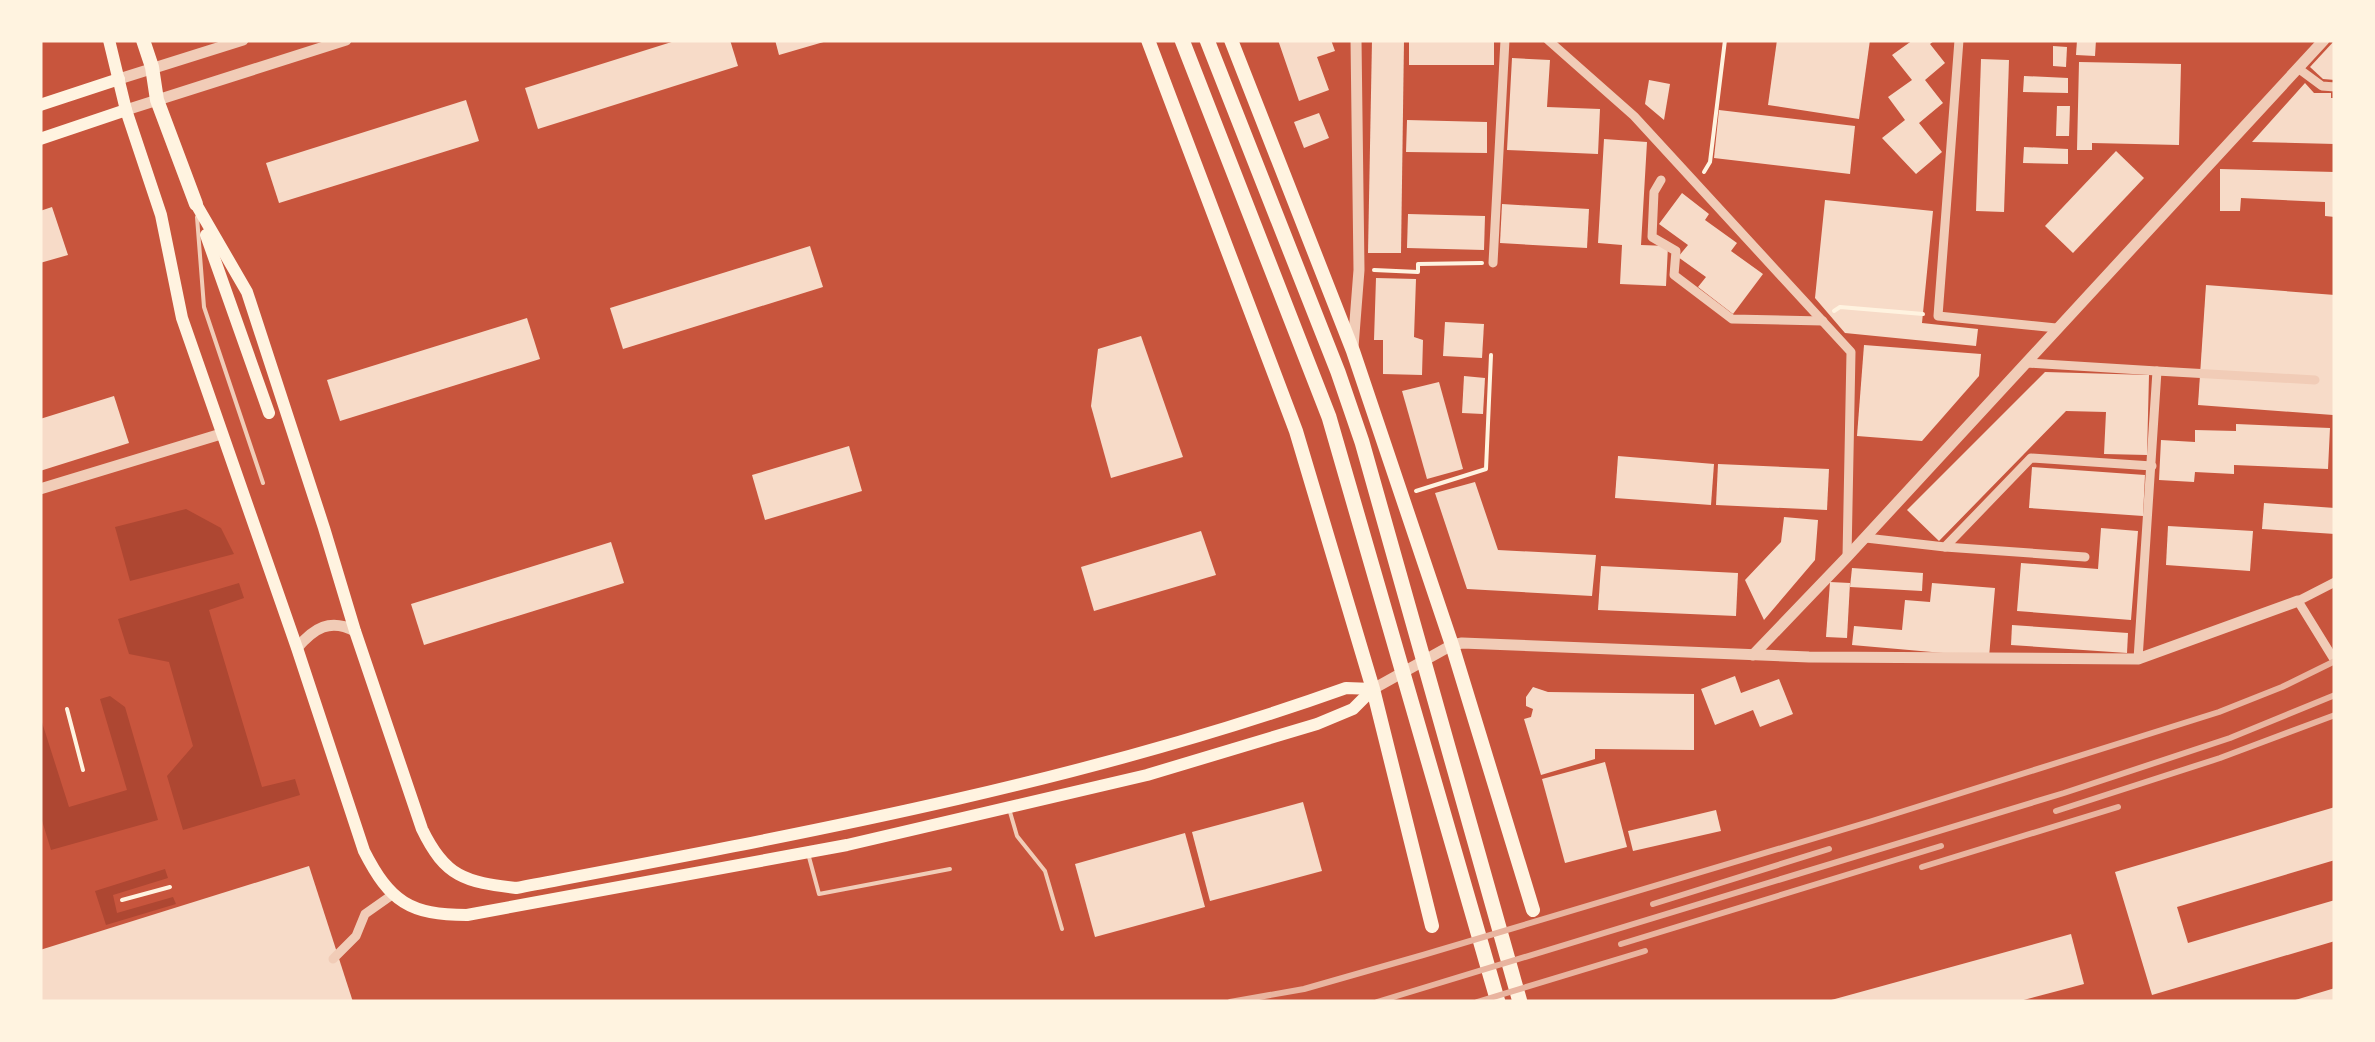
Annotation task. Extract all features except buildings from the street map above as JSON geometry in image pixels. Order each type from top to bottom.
[{"type":"highway","points":[[1182,40],[1329,417],[1498,1002]]},
{"type":"highway","points":[[1207,40],[1362,442],[1520,1002]]},
{"type":"main road","points":[[109,40],[126,110],[160,215],[182,318],[364,851],[377,877],[412,910],[467,915],[521,906],[808,852],[1009,807],[1147,775],[1317,724],[1353,710],[1373,690]]},
{"type":"main road","points":[[143,40],[157,100],[269,413]]},
{"type":"main road","points":[[1148,40],[1296,431],[1373,690],[1432,926]]},
{"type":"main road","points":[[1231,40],[1352,351],[1452,645],[1533,910]]},
{"type":"main road","points":[[40,104],[120,79]]},
{"type":"main road","points":[[40,139],[126,110]]},
{"type":"main road","points":[[196,204],[247,292],[354,631],[422,828],[434,856],[448,869],[482,884],[516,888],[829,828],[1132,755],[1346,688],[1373,690]]},
{"type":"street","points":[[120,79],[244,40]]},
{"type":"street","points":[[126,110],[346,40]]},
{"type":"street","points":[[1352,351],[1359,270],[1356,40]]},
{"type":"street","points":[[1493,263],[1504,40]]},
{"type":"street","points":[[1548,40],[1634,116],[1851,352],[1848,558]]},
{"type":"street","points":[[1959,40],[1938,316],[2056,328]]},
{"type":"street","points":[[1752,656],[1848,558],[2324,40]]},
{"type":"street","points":[[2300,69],[2322,86],[2335,88]]},
{"type":"street","points":[[1661,180],[1654,192],[1652,237],[1676,251],[1674,275],[1732,320],[1823,321]]},
{"type":"street","points":[[2027,362],[2315,380]]},
{"type":"street","points":[[2138,659],[2157,371]]},
{"type":"street","points":[[40,489],[221,434]]},
{"type":"street","points":[[1945,547],[2032,458],[2152,466]]},
{"type":"street","points":[[1866,538],[2085,557]]},
{"type":"street","points":[[1373,690],[1452,645],[1752,656],[2138,659],[2298,601],[2335,582]]},
{"type":"street","points":[[2298,601],[2335,662]]},
{"type":"street","points":[[297,648],[321,626],[340,624],[354,631]]},
{"type":"street","points":[[333,959],[356,936],[365,914],[392,895]]},
{"type":"lane","points":[[196,204],[204,307],[262,483]]},
{"type":"lane","points":[[1009,807],[1017,836],[1045,871],[1062,929]]},
{"type":"lane","points":[[808,852],[820,894],[950,870]]},
{"type":"path","points":[[1696,184],[1710,162],[1725,40]]},
{"type":"path","points":[[1359,270],[1418,272],[1418,264],[1493,263]]},
{"type":"path","points":[[1823,321],[1840,307],[1938,316]]},
{"type":"path","points":[[1406,494],[1486,469],[1491,355]]},
{"type":"path","points":[[66,709],[83,770]]},
{"type":"path","points":[[122,900],[170,886]]},
{"type":"shaded area","points":[[186,509],[221,528],[234,554],[130,581],[115,527]]},
{"type":"shaded area","points":[[239,583],[244,598],[209,610],[262,787],[295,779],[300,795],[183,830],[167,776],[193,746],[169,662],[129,654],[118,619]]},
{"type":"shaded area","points":[[110,696],[125,707],[158,820],[51,850],[40,814],[40,716],[69,807],[127,790],[100,699]]},
{"type":"shaded area","points":[[165,869],[168,878],[113,895],[117,913],[173,897],[176,904],[106,925],[95,891]]},
{"type":"railway","points":[[1230,1002],[1304,989],[1872,821],[2219,712],[2335,661]]},
{"type":"railway","points":[[1377,1002],[2064,793],[2230,738],[2335,695]]},
{"type":"railway","points":[[2056,811],[2220,758],[2335,715]]},
{"type":"railway","points":[[1922,867],[2118,807]]},
{"type":"railway","points":[[1621,944],[1941,846]]},
{"type":"railway","points":[[1653,904],[1829,849]]},
{"type":"railway","points":[[1477,1002],[1645,951]]}]
